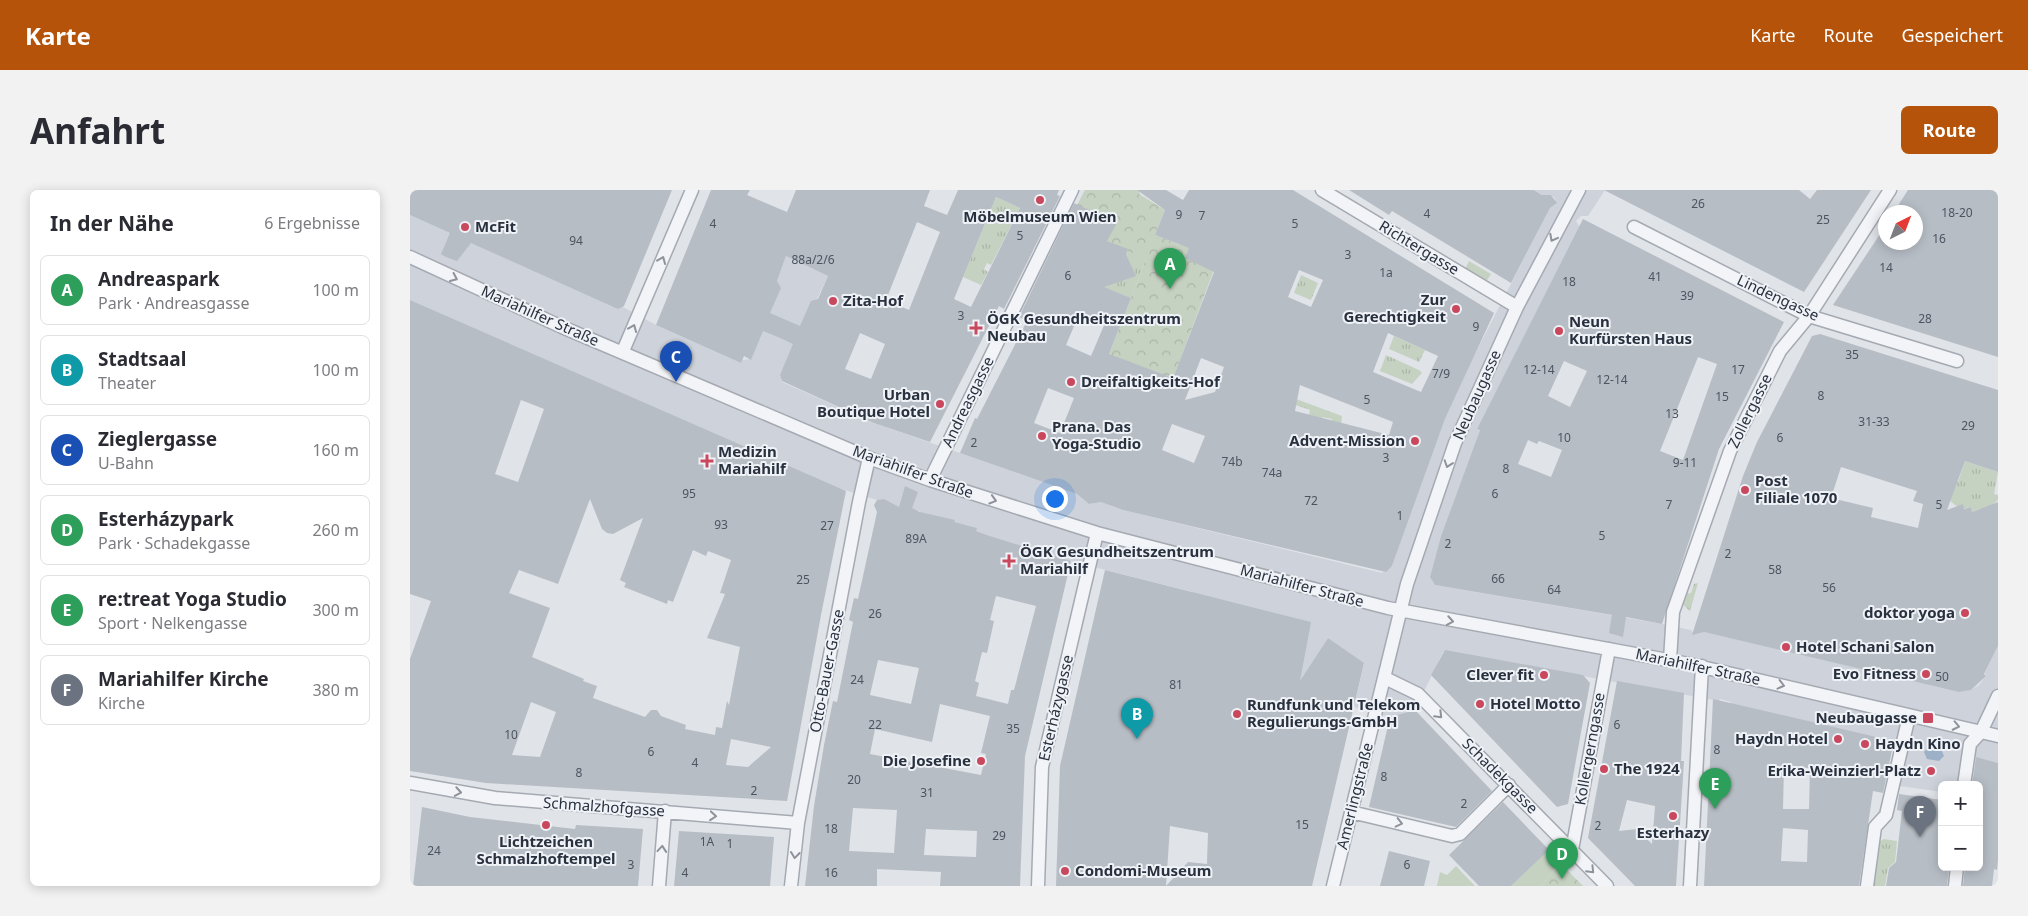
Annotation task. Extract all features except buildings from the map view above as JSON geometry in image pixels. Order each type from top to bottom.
[{"type":"street","points":[[623,351],[692,190]]},
{"type":"street","name":"Andreasgasse","points":[[930,480],[1072,190]]},
{"type":"street","name":"Richtergasse","points":[[1322,190],[1517,307]]},
{"type":"street","name":"Zollergasse","points":[[1670,660],[1673,612],[1730,451],[1780,351],[1809,316],[1890,190]]},
{"type":"street","name":"Neubaugasse","points":[[1385,678],[1407,584],[1455,443],[1517,307],[1575,192]]},
{"type":"street","name":"Lindengasse","points":[[1634,227],[1809,316],[1957,361]]},
{"type":"street","name":"Mariahilfer Straße","points":[[410,257],[562,327],[623,351],[869,458],[930,480],[1097,533],[1402,611],[1702,666],[1998,736]]},
{"type":"street","name":"Otto-Bauer-Gasse","points":[[791,886],[798,823],[869,458]]},
{"type":"street","name":"Esterházygasse","points":[[1038,886],[1042,767],[1097,533]]},
{"type":"street","name":"Kollergerngasse","points":[[1572,850],[1609,649]]},
{"type":"street","points":[[1690,886],[1702,666]]},
{"type":"street","name":"Schadekgasse","points":[[1385,678],[1418,694],[1606,886]]},
{"type":"street","name":"Amerlingstraße","points":[[1333,886],[1385,678]]},
{"type":"street","points":[[1965,781],[1970,744],[1981,732],[1998,696]]},
{"type":"street","points":[[1867,886],[1876,827],[1886,815],[1909,716]]},
{"type":"street","name":"Schmalzhofgasse","points":[[410,785],[495,798],[798,823]]},
{"type":"street","points":[[1351,812],[1452,836],[1460,834],[1508,785]]},
{"type":"street","points":[[659,886],[665,812]]},
{"type":"street","points":[[1955,886],[1957,871]]},
{"type":"shaded area","points":[[467,190],[623,307],[656,325],[741,363],[742,360],[751,359],[780,288],[777,281],[786,256],[828,276],[780,375],[782,382],[874,423],[1077,494],[1089,504],[1101,502],[1123,510],[1382,573],[1392,566],[1445,419],[1476,352],[1550,208],[1556,204],[1555,198],[1551,195],[1546,197],[1534,190],[1605,190],[1588,216],[1581,216],[1576,221],[1580,227],[1477,429],[1480,430],[1441,536],[1430,577],[1435,585],[1662,624],[1691,630],[1694,634],[1700,631],[1959,692],[1971,690],[1979,685],[1986,676],[1985,673],[1998,646],[1998,763],[1967,755],[1964,781],[1938,781],[1938,791],[1893,785],[1901,742],[1731,705],[1731,702],[1720,699],[1719,701],[1447,651],[1443,652],[1415,710],[1390,717],[1354,707],[1364,664],[1328,638],[1319,652],[1323,655],[1207,868],[1209,819],[1193,592],[1070,561],[990,536],[976,531],[976,528],[966,525],[964,527],[920,514],[920,511],[889,505],[884,499],[877,500],[829,485],[410,300],[410,215],[450,233]]},
{"type":"green space","points":[[1085,190],[1141,190],[1139,194],[1165,210],[1155,235],[1178,244],[1220,254],[1172,381],[1151,370],[1108,357],[1146,259],[1107,241],[1077,205]]},
{"type":"green space","points":[[996,197],[1020,208],[991,265],[987,263],[984,269],[988,272],[981,285],[963,277]]},
{"type":"green space","points":[[1128,249],[1146,259],[1131,298],[1092,283],[1135,276],[1126,254]]},
{"type":"green space","points":[[1469,261],[1491,274],[1486,282],[1465,269]]},
{"type":"green space","points":[[1301,275],[1318,283],[1311,300],[1294,293]]},
{"type":"green space","points":[[1394,336],[1425,350],[1419,362],[1389,349]]},
{"type":"green space","points":[[1386,355],[1422,373],[1412,384],[1380,371]]},
{"type":"green space","points":[[1280,393],[1342,416],[1341,425],[1331,423],[1332,419],[1322,417],[1321,420],[1309,415],[1310,410],[1278,399]]},
{"type":"green space","points":[[1965,461],[1998,472],[1994,494],[1998,495],[1998,500],[1981,514],[1979,509],[1972,512],[1971,507],[1964,508],[1954,504],[1947,495],[1939,477],[1958,482]]},
{"type":"green space","points":[[1698,583],[1690,611],[1682,604],[1685,594],[1691,593],[1694,584]]},
{"type":"green space","points":[[1884,839],[1897,841],[1895,862],[1888,868],[1885,886],[1873,886],[1879,842]]},
{"type":"green space","points":[[1549,850],[1560,863],[1541,886],[1511,886]]},
{"type":"green space","points":[[1560,863],[1583,886],[1541,886]]},
{"type":"green space","points":[[1456,866],[1475,886],[1437,886],[1440,872],[1447,875]]},
{"type":"water","points":[[1929,747],[1941,749],[1944,756],[1939,761],[1927,759],[1924,752]]},
{"type":"place","name":"Möbelmuseum Wien","points":[[1040,200]]},
{"type":"place","name":"McFit","points":[[465,227]]},
{"type":"place","name":"Andreaspark","points":[[1170,289]]},
{"type":"place","name":"Zita-Hof","points":[[833,301]]},
{"type":"place","name":"Zur Gerechtigkeit","points":[[1456,309]]},
{"type":"place","name":"ÖGK Gesundheitszentrum Neubau","points":[[976,328]]},
{"type":"place","name":"Neun Kurfürsten Haus","points":[[1559,331]]},
{"type":"place","name":"Zieglergasse","points":[[676,382]]},
{"type":"place","name":"Dreifaltigkeits-Hof","points":[[1071,382]]},
{"type":"place","name":"Urban Boutique Hotel","points":[[940,404]]},
{"type":"place","name":"Prana. Das Yoga-Studio","points":[[1042,436]]},
{"type":"place","name":"Advent-Mission","points":[[1415,441]]},
{"type":"place","name":"Medizin Mariahilf","points":[[707,461]]},
{"type":"place","name":"Post Filiale 1070","points":[[1745,490]]},
{"type":"place","name":"ÖGK Gesundheitszentrum Mariahilf","points":[[1009,561]]},
{"type":"place","name":"doktor yoga","points":[[1965,613]]},
{"type":"place","name":"Hotel Schani Salon","points":[[1786,647]]},
{"type":"place","name":"Evo Fitness","points":[[1926,674]]},
{"type":"place","name":"Clever fit","points":[[1544,675]]},
{"type":"place","name":"Hotel Motto","points":[[1480,704]]},
{"type":"place","name":"Rundfunk und Telekom Regulierungs-GmbH","points":[[1237,714]]},
{"type":"place","name":"Neubaugasse","points":[[1928,718]]},
{"type":"place","name":"Stadtsaal","points":[[1137,739]]},
{"type":"place","name":"Haydn Hotel","points":[[1838,739]]},
{"type":"place","name":"Haydn Kino","points":[[1865,744]]},
{"type":"place","name":"Die Josefine","points":[[981,761]]},
{"type":"place","name":"The 1924","points":[[1604,769]]},
{"type":"place","name":"Erika-Weinzierl-Platz","points":[[1931,771]]},
{"type":"place","name":"re:treat Yoga Studio","points":[[1715,809]]},
{"type":"place","name":"Esterhazy","points":[[1673,816]]},
{"type":"place","name":"Lichtzeichen Schmalzhoftempel","points":[[546,825]]},
{"type":"place","name":"Mariahilfer Kirche","points":[[1920,837]]},
{"type":"place","name":"Condomi-Museum","points":[[1065,871]]},
{"type":"place","name":"Esterházypark","points":[[1562,879]]}]
